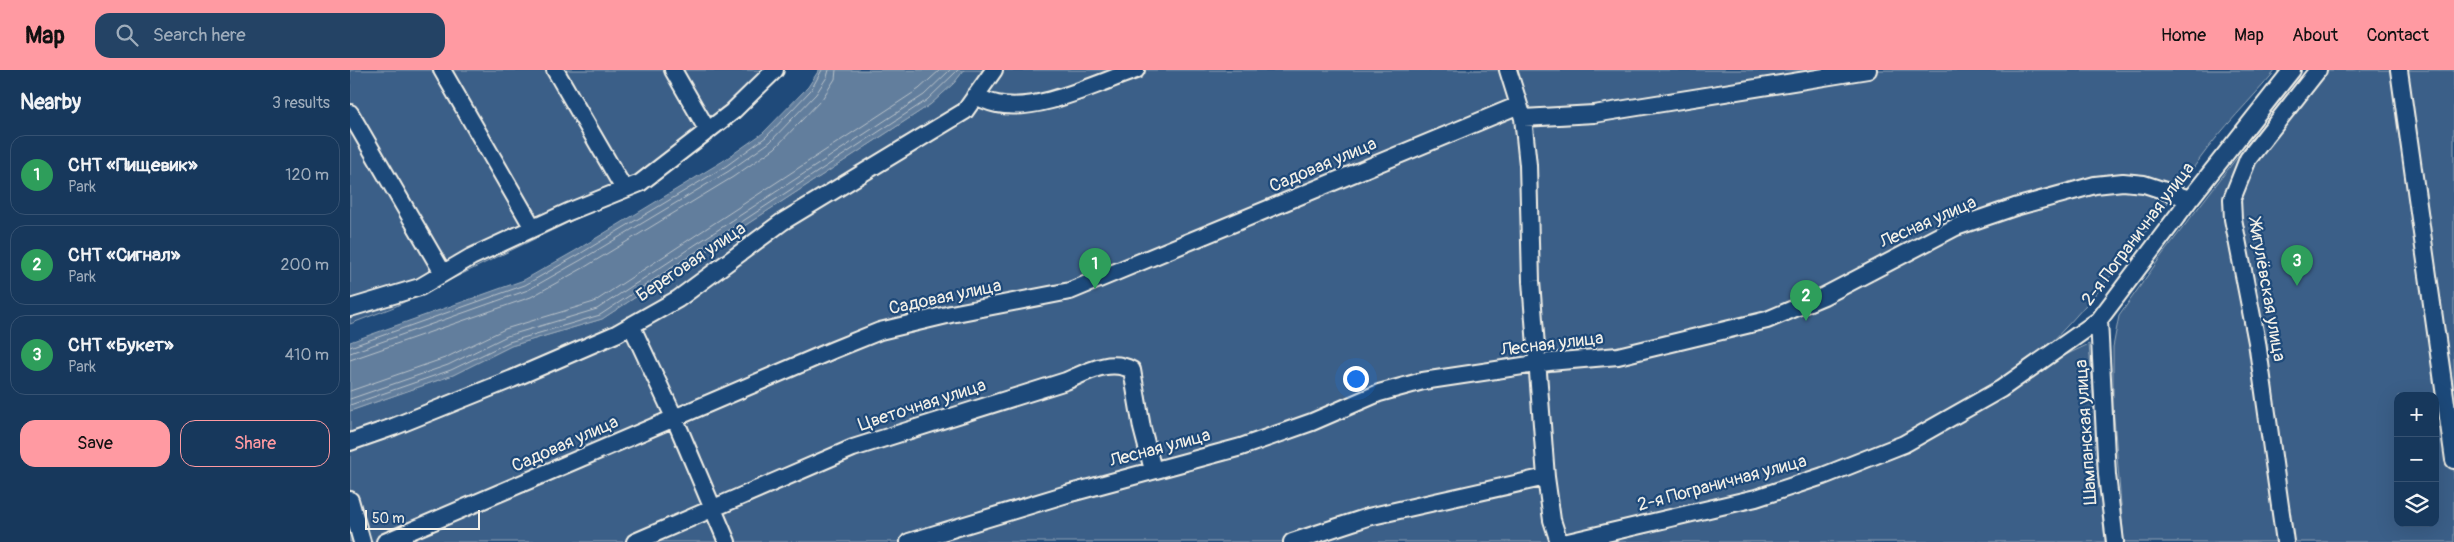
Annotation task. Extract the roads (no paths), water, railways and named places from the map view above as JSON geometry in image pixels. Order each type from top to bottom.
[{"type":"street","points":[[442,70],[533,228]]},
{"type":"street","points":[[555,70],[624,189]]},
{"type":"street","points":[[673,70],[708,131]]},
{"type":"street","points":[[350,308],[420,287],[471,257],[533,228],[640,183],[732,112],[774,70]]},
{"type":"street","name":"Береговая улица","points":[[350,442],[393,428],[512,379],[631,325],[678,299],[782,222],[965,111],[994,70]]},
{"type":"street","points":[[975,96],[998,104],[1024,105],[1056,98],[1136,70]]},
{"type":"street","points":[[1508,70],[1521,111],[1546,477],[1552,520],[1559,542]]},
{"type":"street","name":"Садовая улица","points":[[385,542],[542,476],[674,417],[880,331],[951,314],[1070,291],[1521,111],[1594,114],[1868,70]]},
{"type":"street","name":"2-я Пограничная улица","points":[[1568,542],[1756,498],[1824,476],[1904,444],[2001,389],[2099,320],[2190,199],[2292,70]]},
{"type":"street","name":"Жигулёвская улица","points":[[2285,542],[2257,342],[2232,219],[2232,199],[2248,159],[2318,70]]},
{"type":"street","points":[[2399,70],[2454,460]]},
{"type":"street","points":[[350,114],[443,273]]},
{"type":"street","name":"Лесная улица","points":[[910,542],[1153,470],[1241,447],[1312,422],[1380,393],[1423,381],[1618,356],[1767,320],[1824,296],[1956,227],[2015,207],[2095,185],[2123,182],[2144,184],[2190,199]]},
{"type":"street","name":"Шампанская улица","points":[[2099,320],[2107,475],[2114,542]]},
{"type":"street","points":[[631,325],[674,417],[727,542]]},
{"type":"street","name":"Цветочная улица","points":[[636,542],[853,448],[1066,381],[1097,368],[1112,365],[1122,365],[1132,370],[1142,428],[1153,470]]},
{"type":"street","points":[[1292,542],[1368,517],[1546,477]]},
{"type":"street","points":[[350,500],[362,542]]},
{"type":"water","points":[[819,70],[964,70],[954,83],[931,104],[602,319],[511,346],[453,375],[350,411],[350,342],[524,280],[575,251],[723,161],[763,133],[808,87]]},
{"type":"place","name":"СНТ «Букет»","points":[[2297,286]]},
{"type":"place","name":"СНТ «Пищевик»","points":[[1095,289]]},
{"type":"place","name":"СНТ «Сигнал»","points":[[1806,321]]}]
